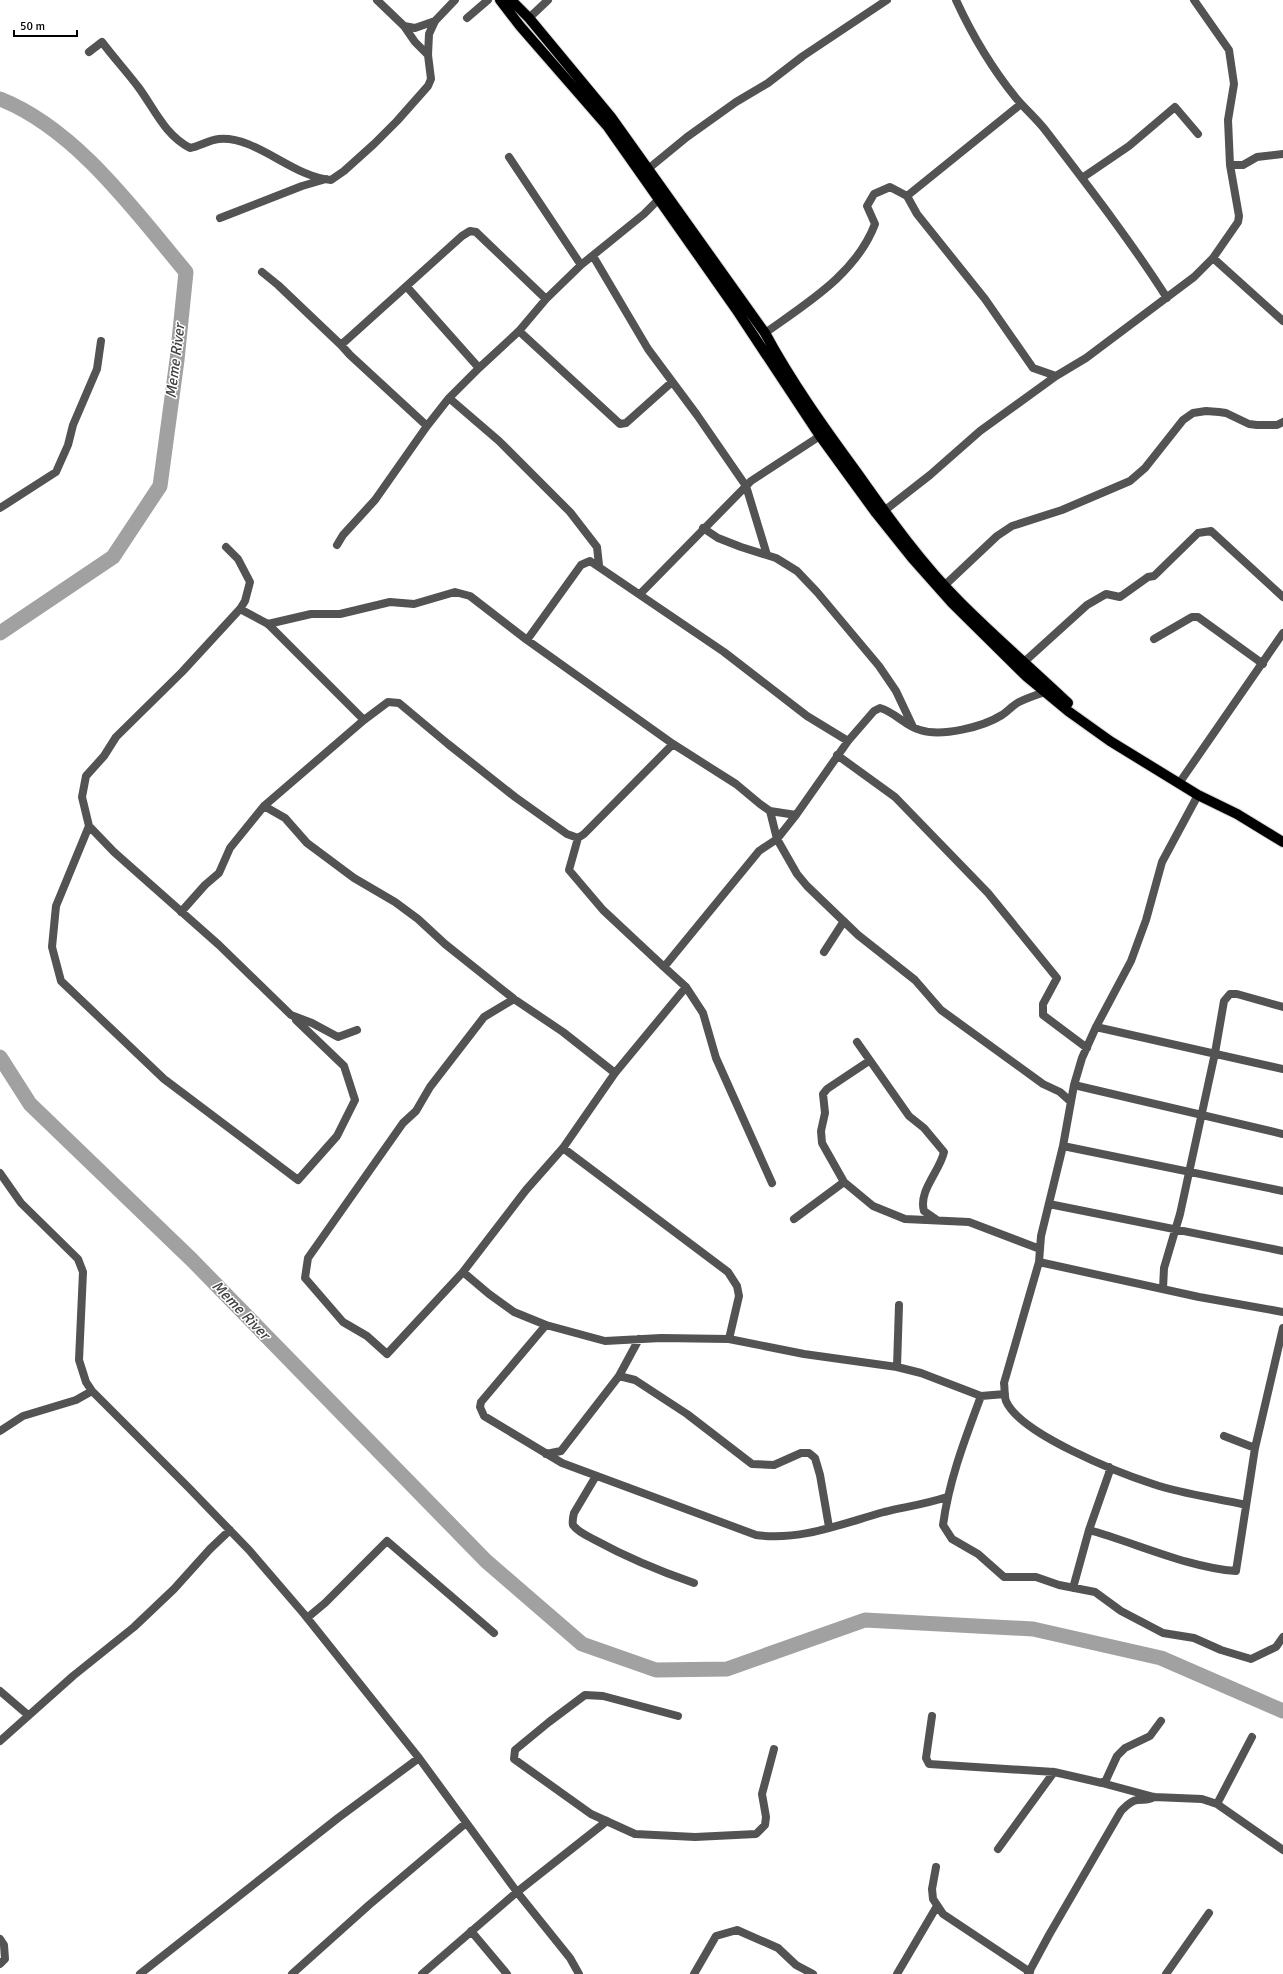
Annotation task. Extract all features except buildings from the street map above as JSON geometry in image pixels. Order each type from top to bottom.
[{"type":"main road","points":[[500,0],[520,26],[608,127],[773,364],[820,436],[876,513],[930,578],[972,623],[1068,712],[1110,741],[1198,795],[1237,814],[1283,842]]},
{"type":"main road","points":[[511,0],[529,18],[612,117],[765,333],[778,357],[828,432],[884,511],[945,585],[1023,663],[1073,708],[1109,735],[1182,779],[1283,836]]},
{"type":"street","points":[[377,0],[404,26],[415,42],[428,54]]},
{"type":"street","points":[[220,218],[302,186],[326,179],[336,178],[349,167],[397,121],[428,86],[431,79],[428,54],[429,34],[435,21],[455,0]]},
{"type":"street","points":[[467,18],[488,0]]},
{"type":"street","points":[[529,18],[548,0]]},
{"type":"street","points":[[648,169],[687,137],[736,102],[768,83],[803,56],[887,0]]},
{"type":"street","points":[[956,0],[974,38],[993,67],[1021,104],[1046,130],[1149,269],[1167,298]]},
{"type":"street","points":[[884,511],[930,475],[980,431],[1056,376],[1086,358],[1194,277],[1213,258],[1238,222],[1230,165],[1228,120],[1234,84],[1229,50],[1194,0]]},
{"type":"street","points":[[404,26],[415,28],[435,21]]},
{"type":"street","points":[[89,52],[105,40],[166,128],[179,142],[190,148],[218,139],[243,142],[284,164],[326,179]]},
{"type":"street","points":[[907,196],[1021,104]]},
{"type":"street","points":[[1082,178],[1129,146],[1175,106],[1198,134]]},
{"type":"street","points":[[1230,165],[1243,165],[1257,157],[1283,154]]},
{"type":"street","points":[[509,157],[581,265]]},
{"type":"street","points":[[765,333],[835,282],[868,242],[875,224],[867,206],[874,194],[890,186],[907,196],[917,214],[985,299],[1034,368],[1056,376]]},
{"type":"street","points":[[337,545],[343,535],[375,500],[427,426],[449,398],[519,331],[546,299],[581,265],[644,214],[659,199]]},
{"type":"street","points":[[341,345],[462,236],[470,231],[476,232],[546,299]]},
{"type":"street","points":[[593,256],[648,350],[746,486],[767,555]]},
{"type":"street","points":[[1213,258],[1283,321]]},
{"type":"street","points":[[262,272],[278,285],[350,355],[427,426]]},
{"type":"street","points":[[407,286],[479,368]]},
{"type":"street","points":[[519,331],[547,355],[613,420],[620,424],[626,424],[672,382]]},
{"type":"street","points":[[1,505],[56,472],[68,445],[73,424],[97,369],[101,341]]},
{"type":"street","points":[[449,398],[499,441],[570,512],[597,547],[599,565]]},
{"type":"street","points":[[945,585],[998,536],[1012,526],[1062,510],[1130,481],[1145,468],[1183,420],[1192,413],[1206,411],[1226,413],[1249,424],[1257,425],[1277,425],[1283,422]]},
{"type":"street","points":[[640,594],[703,528],[758,475],[820,436]]},
{"type":"street","points":[[703,528],[718,538],[776,558],[797,571],[817,592],[879,666],[896,692],[913,727]]},
{"type":"street","points":[[1023,663],[1087,605],[1106,594],[1120,597],[1148,577],[1154,576],[1198,533],[1203,531],[1211,531],[1283,597]]},
{"type":"street","points":[[89,826],[56,906],[52,948],[61,981],[164,1079],[298,1180],[337,1136],[355,1100],[344,1066],[219,945],[114,852],[89,826],[82,798],[86,776],[104,756],[116,737],[182,672],[240,609],[245,601],[250,582],[238,559],[226,547]]},
{"type":"street","points":[[527,640],[581,565],[590,561],[599,565],[724,652],[807,716],[848,741]]},
{"type":"street","points":[[268,624],[311,614],[340,614],[390,602],[414,604],[455,592],[470,596],[527,640],[673,744],[736,784],[770,810],[796,815]]},
{"type":"street","points":[[240,609],[268,624],[364,720]]},
{"type":"street","points":[[1154,639],[1192,617],[1198,617],[1263,664]]},
{"type":"street","points":[[1182,779],[1283,633]]},
{"type":"street","points":[[664,967],[759,851],[777,839],[796,815],[837,755],[874,710],[880,708],[887,710],[913,727],[930,732],[950,732],[1001,716],[1018,703],[1045,692]]},
{"type":"street","points":[[181,912],[205,885],[219,873],[230,848],[264,806],[364,720],[388,702],[399,703],[515,798],[567,834],[578,838]]},
{"type":"street","points":[[673,744],[584,834],[578,838],[569,870],[603,910],[686,987],[703,1013],[716,1058],[772,1183]]},
{"type":"street","points":[[837,755],[895,797],[988,893],[1057,978],[1043,1004],[1043,1015],[1087,1048]]},
{"type":"street","points":[[1198,795],[1162,862],[1146,920],[1131,961],[1096,1027],[1074,1085],[1063,1146],[1041,1236],[1039,1262],[1004,1383],[1005,1394],[1009,1406],[1015,1415],[1067,1448],[1109,1467],[1154,1484],[1246,1505]]},
{"type":"street","points":[[264,806],[285,818],[307,843],[354,878],[395,902],[418,919],[446,944],[514,999],[563,1032],[615,1073]]},
{"type":"street","points":[[770,810],[777,839],[797,874],[858,935],[915,980],[941,1010],[1044,1084],[1060,1092],[1070,1101]]},
{"type":"street","points":[[824,952],[844,921]]},
{"type":"street","points":[[514,999],[484,1017],[430,1087],[416,1111],[403,1123],[308,1258],[305,1278],[343,1322],[367,1336],[386,1354],[463,1272],[526,1190],[563,1148],[615,1073],[686,987]]},
{"type":"street","points":[[1163,1289],[1164,1268],[1175,1229],[1215,1054],[1224,1001],[1230,994],[1238,994],[1283,1007]]},
{"type":"street","points":[[291,1015],[312,1023],[338,1037],[357,1030]]},
{"type":"street","points":[[1096,1027],[1283,1069]]},
{"type":"street","points":[[857,1042],[909,1116],[924,1128],[944,1152],[942,1160],[923,1197],[922,1204],[924,1211],[938,1220]]},
{"type":"street","points":[[869,1061],[827,1089],[823,1094],[825,1113],[822,1143],[844,1182],[873,1206],[905,1219],[969,1222],[1040,1250]]},
{"type":"street","points":[[1074,1085],[1283,1134]]},
{"type":"street","points":[[1063,1146],[1188,1173],[1283,1191]]},
{"type":"street","points":[[563,1148],[728,1272],[738,1286],[738,1296],[729,1340]]},
{"type":"street","points":[[0,1173],[21,1203],[78,1259],[83,1272],[79,1360],[86,1382],[92,1391],[230,1530],[307,1618],[419,1758],[517,1892],[570,1958],[579,1974]]},
{"type":"street","points":[[794,1219],[844,1182]]},
{"type":"street","points":[[1049,1204],[1283,1250]]},
{"type":"street","points":[[1039,1262],[1163,1289],[1283,1312]]},
{"type":"street","points":[[463,1272],[489,1294],[514,1312],[546,1325],[605,1341],[639,1339],[729,1340],[804,1354],[897,1367],[921,1373],[981,1396],[1005,1394]]},
{"type":"street","points":[[897,1367],[899,1305]]},
{"type":"street","points":[[546,1325],[482,1402],[480,1407],[484,1416],[562,1463],[756,1535],[773,1537],[799,1536],[947,1498]]},
{"type":"street","points":[[1089,1530],[1120,1538],[1154,1552],[1223,1570],[1236,1571],[1255,1448],[1283,1328]]},
{"type":"street","points":[[546,1454],[561,1451],[619,1376],[639,1339]]},
{"type":"street","points":[[619,1376],[635,1380],[687,1414],[752,1464],[774,1465],[801,1453],[809,1453],[814,1458],[820,1475],[830,1527]]},
{"type":"street","points":[[0,1431],[24,1416],[76,1400],[92,1391]]},
{"type":"street","points":[[981,1396],[955,1467],[947,1498],[943,1525],[946,1532],[952,1539],[978,1554],[1004,1577],[1036,1577],[1073,1588],[1095,1592],[1122,1611],[1163,1633],[1194,1638],[1221,1650],[1251,1660],[1276,1647],[1283,1637]]},
{"type":"street","points":[[1224,1436],[1255,1448]]},
{"type":"street","points":[[561,1451],[562,1463]]},
{"type":"street","points":[[1073,1588],[1089,1530],[1109,1473],[1109,1467]]},
{"type":"street","points":[[596,1476],[574,1513],[572,1518],[573,1525],[584,1534],[621,1554],[657,1570],[694,1583]]},
{"type":"street","points":[[0,1741],[73,1676],[134,1628],[230,1530]]},
{"type":"street","points":[[307,1618],[325,1603],[387,1541],[494,1633]]},
{"type":"street","points":[[0,1691],[28,1716]]},
{"type":"street","points":[[678,1716],[604,1696],[585,1695],[515,1750],[514,1759],[557,1792],[591,1814],[635,1834],[695,1837],[756,1834],[765,1825],[766,1817],[762,1794],[774,1749]]},
{"type":"street","points":[[932,1716],[926,1758],[929,1764],[1054,1772],[1102,1783],[1154,1798],[1202,1799],[1217,1804],[1283,1850]]},
{"type":"street","points":[[1102,1783],[1106,1780],[1117,1756],[1125,1748],[1150,1736],[1161,1721]]},
{"type":"street","points":[[1217,1804],[1252,1737]]},
{"type":"street","points":[[140,1974],[332,1823],[419,1758]]},
{"type":"street","points":[[998,1849],[1054,1772]]},
{"type":"street","points":[[936,1867],[932,1889],[936,1906],[943,1914],[1029,1973],[1049,1935],[1121,1812],[1129,1804],[1137,1800],[1148,1800],[1154,1798]]},
{"type":"street","points":[[422,1974],[517,1892],[607,1821]]},
{"type":"street","points":[[292,1974],[369,1905],[466,1823]]},
{"type":"street","points":[[897,1974],[936,1906]]},
{"type":"street","points":[[1166,1974],[1209,1913]]},
{"type":"street","points":[[694,1974],[716,1936],[737,1930],[778,1948],[796,1965],[812,1974]]},
{"type":"street","points":[[471,1931],[507,1974]]},
{"type":"street","points":[[0,1939],[4,1945],[5,1959],[0,1964]]},
{"type":"waterway","name":"Meme River","points":[[0,99],[28,113],[54,130],[79,151],[125,198],[186,272],[177,360],[160,486],[113,557],[0,633]]},
{"type":"waterway","points":[[0,1057],[30,1104],[192,1260],[486,1561],[582,1644],[656,1670],[727,1669],[865,1620],[1033,1629],[1161,1658],[1283,1711]]}]
